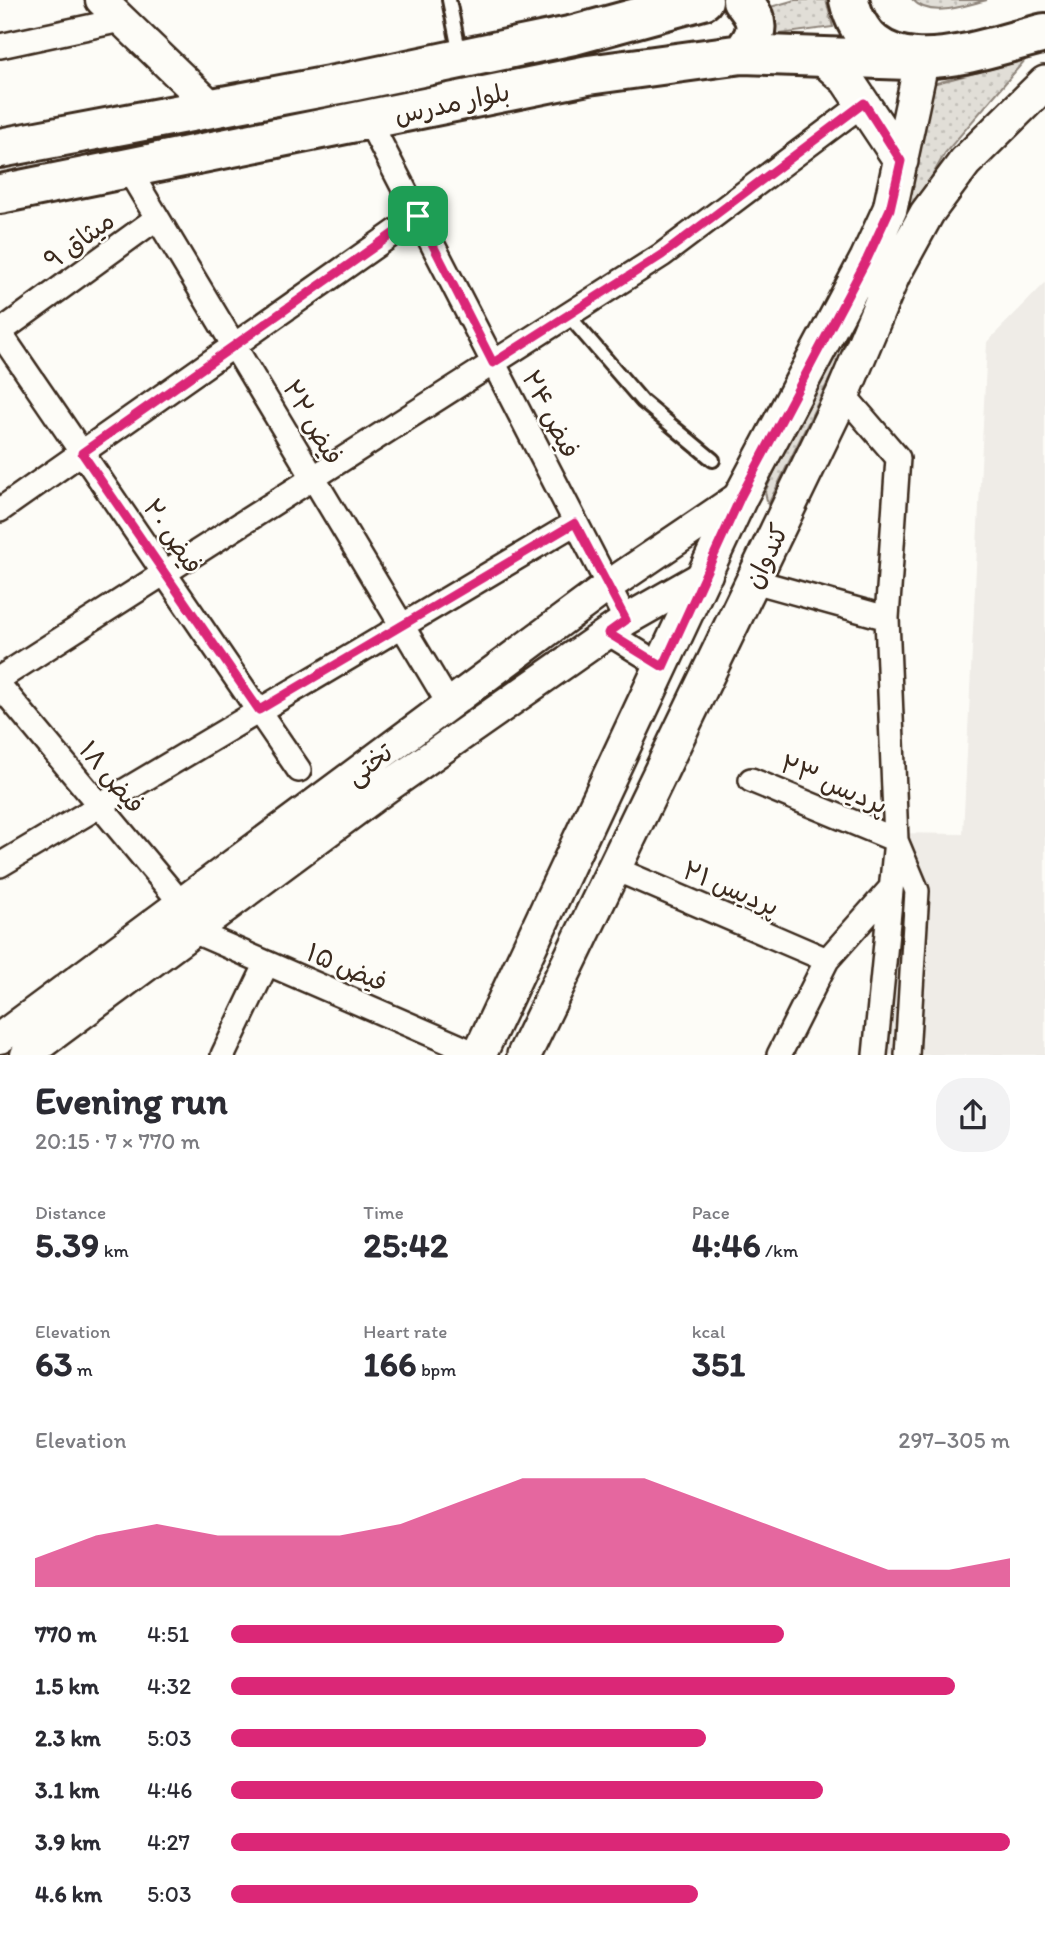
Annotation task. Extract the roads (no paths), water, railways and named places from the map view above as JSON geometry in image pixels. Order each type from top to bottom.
[{"type":"highway","name":"بلوار مدرس","points":[[0,148],[460,59],[586,32],[703,0]]},
{"type":"highway","points":[[742,0],[755,15],[755,37],[742,54]]},
{"type":"highway","points":[[849,0],[853,16],[867,37],[886,52],[915,60]]},
{"type":"highway","name":"بلوار مدرس","points":[[0,194],[588,75],[742,54],[915,60],[1045,33]]},
{"type":"main road","points":[[821,57],[847,80],[901,161]]},
{"type":"main road","name":"کندوان","points":[[479,1055],[741,496],[867,259],[890,209],[901,161],[915,60]]},
{"type":"main road","name":"کندوان","points":[[524,1055],[843,394],[893,275],[927,213],[965,162],[1045,83]]},
{"type":"main road","points":[[547,912],[584,930]]},
{"type":"street","points":[[0,46],[111,10],[211,106]]},
{"type":"street","points":[[0,678],[662,255],[864,103]]},
{"type":"street","name":"فیض ۲۴","points":[[369,121],[608,586],[617,627]]},
{"type":"street","name":"فیض ۲۲","points":[[128,169],[449,704]]},
{"type":"street","points":[[0,510],[418,216]]},
{"type":"street","name":"میثاق ۹","points":[[0,332],[157,218]]},
{"type":"street","name":"فیض ۲۰","points":[[0,332],[299,770]]},
{"type":"street","points":[[843,394],[898,458],[887,618],[895,840],[875,1055]]},
{"type":"street","name":"تختی","points":[[40,1052],[104,979],[181,903],[608,586],[741,496]]},
{"type":"street","points":[[0,865],[575,523]]},
{"type":"street","name":"تختی","points":[[0,1038],[192,931],[386,788],[617,627],[706,574]]},
{"type":"street","points":[[754,580],[887,618]]},
{"type":"street","points":[[617,627],[663,667]]},
{"type":"street","name":"فیض ۱۸","points":[[0,686],[181,903]]},
{"type":"street","name":"پردیس ۲۳","points":[[751,780],[895,840]]},
{"type":"street","points":[[895,840],[917,891],[907,1055]]},
{"type":"street","name":"پردیس ۲۱","points":[[613,868],[827,960]]},
{"type":"street","points":[[779,1055],[827,960],[891,888]]},
{"type":"street","name":"فیض ۱۵","points":[[192,931],[479,1055]]},
{"type":"street","points":[[223,1055],[267,963]]},
{"type":"lane","points":[[449,0],[460,59]]},
{"type":"lane","points":[[568,315],[642,401],[713,460]]}]
